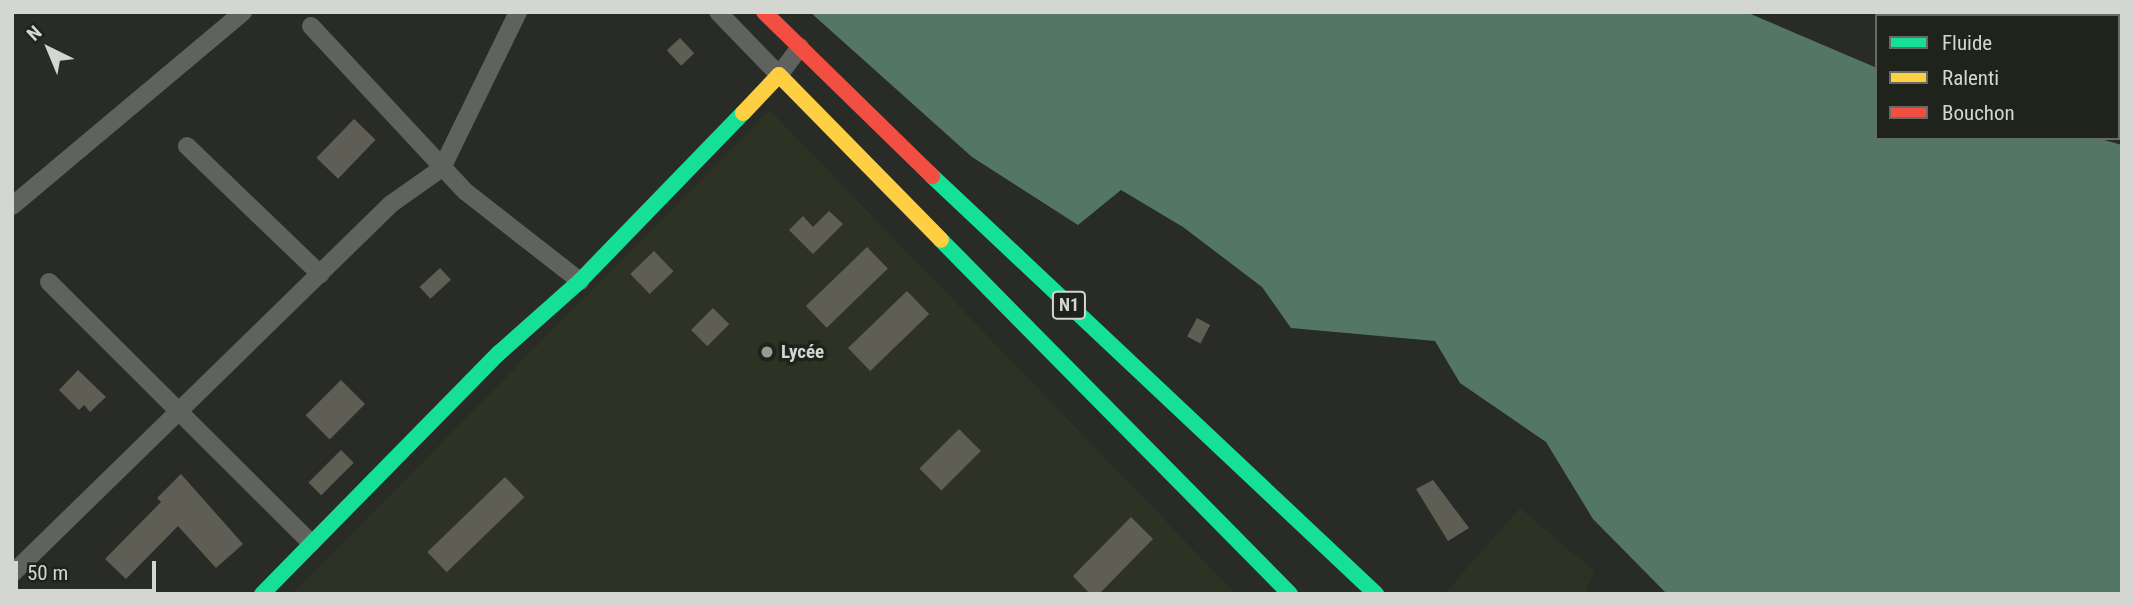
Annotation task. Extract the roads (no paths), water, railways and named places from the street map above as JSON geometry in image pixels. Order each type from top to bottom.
[{"type":"main road","name":"N1","points":[[764,12],[973,216],[1376,594]]},
{"type":"main road","points":[[262,594],[499,353],[580,281],[779,75],[1290,594]]},
{"type":"street","points":[[12,206],[243,12]]},
{"type":"street","points":[[12,574],[391,204],[442,168],[518,12]]},
{"type":"street","points":[[718,12],[779,75],[800,47]]},
{"type":"street","points":[[311,26],[442,168],[580,281]]},
{"type":"street","points":[[187,146],[320,274]]},
{"type":"street","points":[[49,282],[181,409],[311,543]]},
{"type":"place","name":"Lycée","points":[[767,352]]}]
